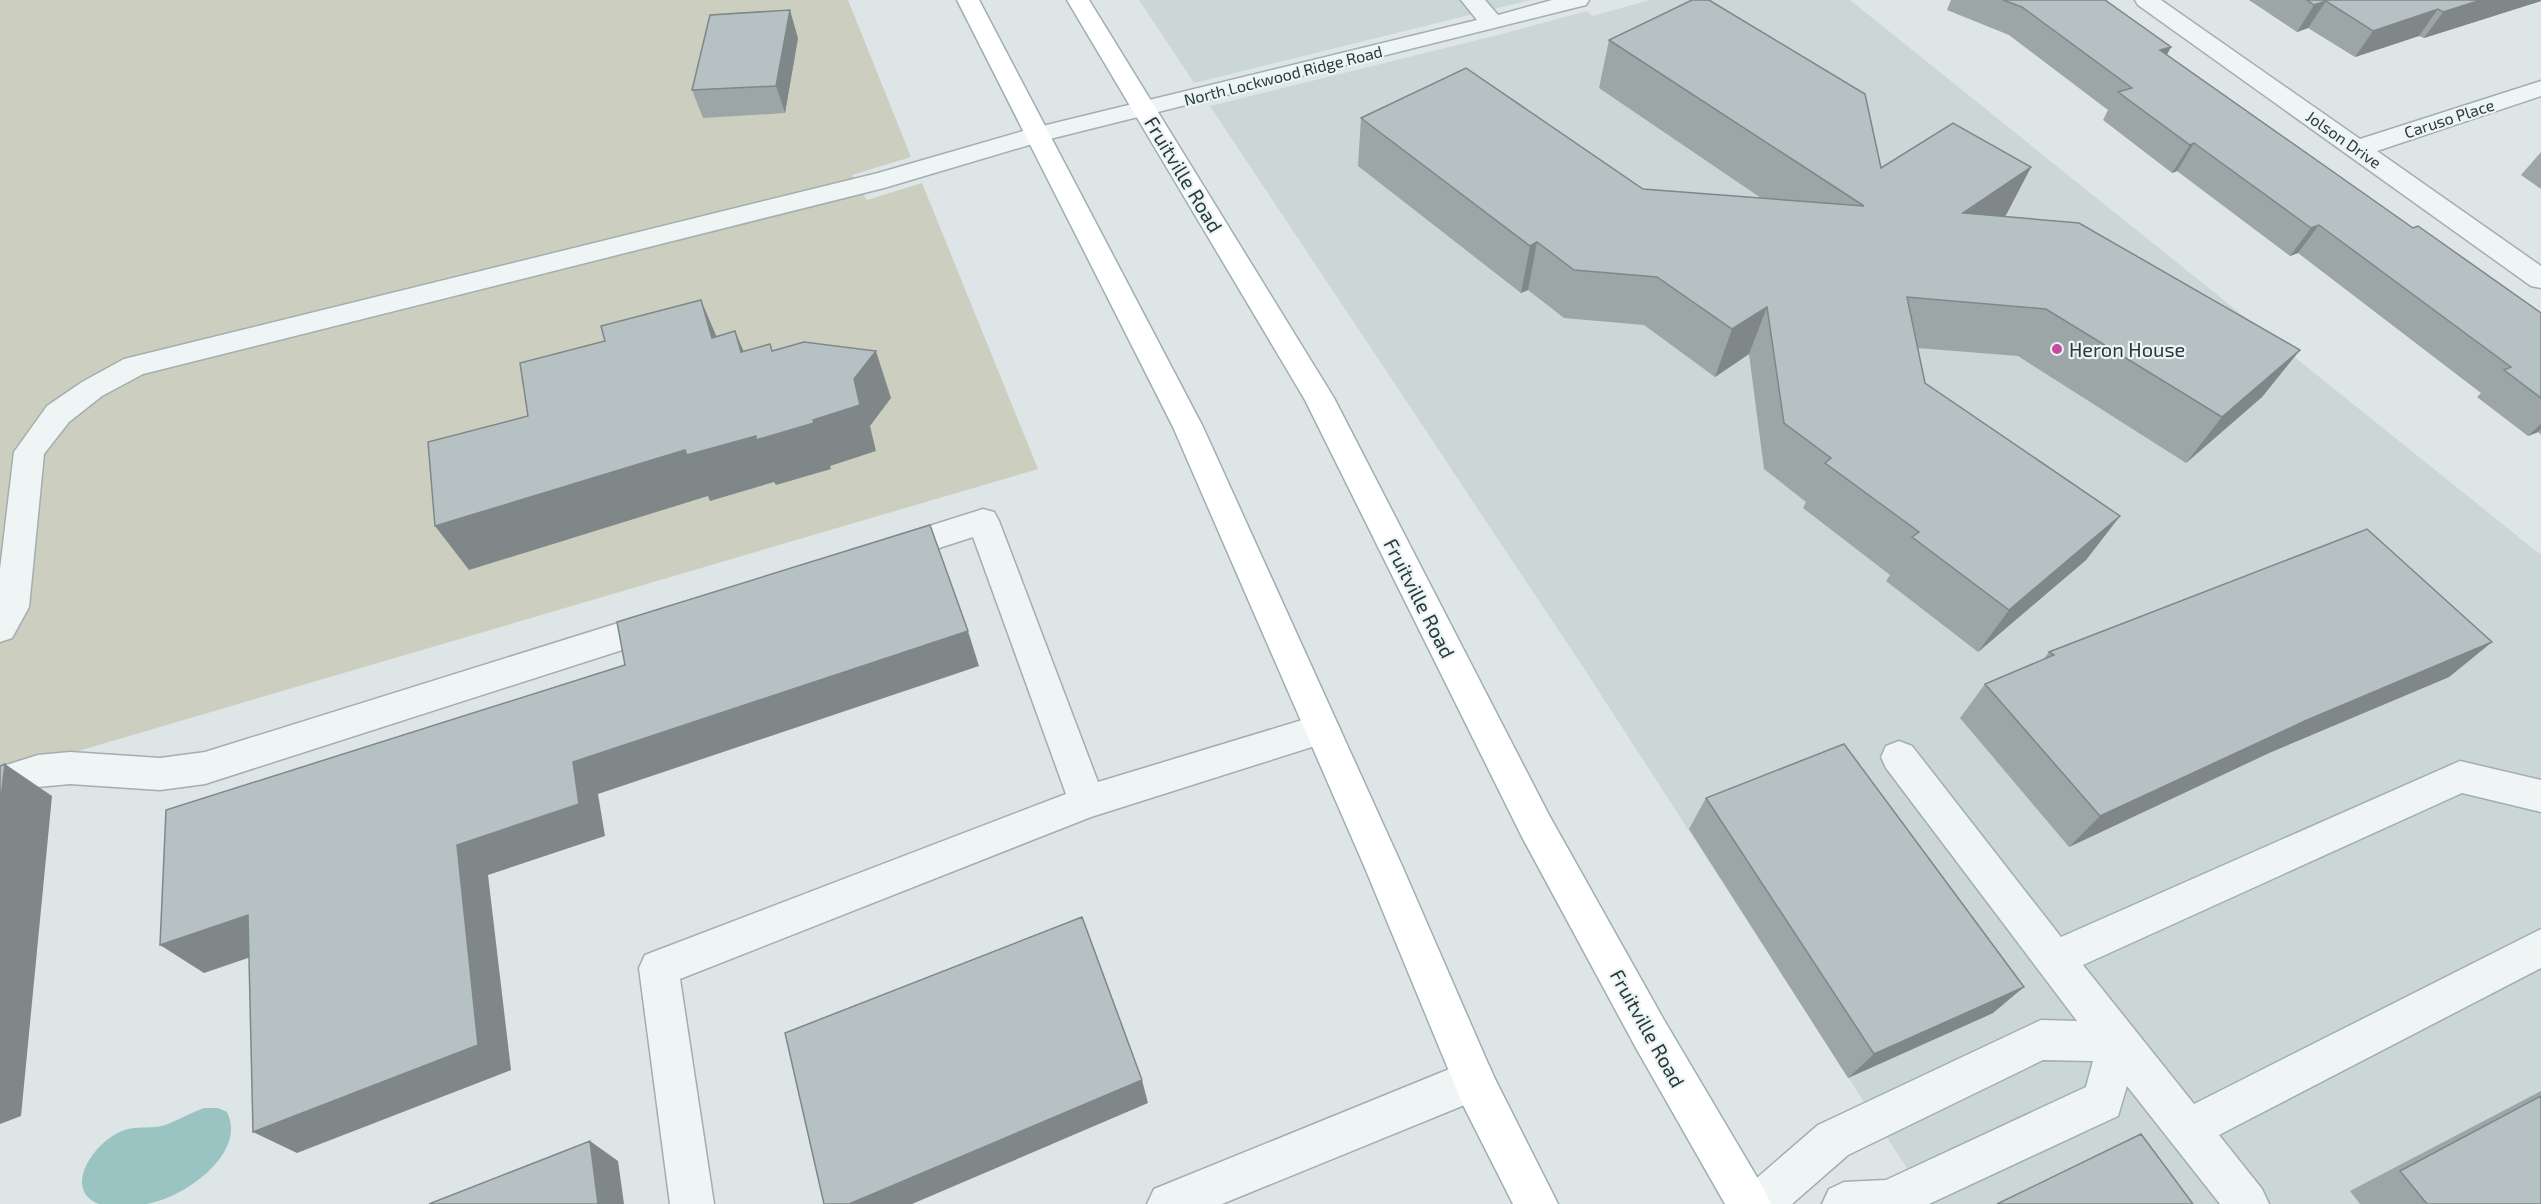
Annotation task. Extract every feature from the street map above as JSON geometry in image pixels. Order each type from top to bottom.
[{"type":"main road","points":[[968,0],[1039,134],[1188,428],[1322,729],[1474,1080],[1536,1204]]},
{"type":"main road","name":"Fruitville Road","points":[[1078,0],[1319,398],[1536,826],[1650,1034],[1749,1204]]},
{"type":"street","points":[[1472,0],[1492,23]]},
{"type":"street","name":"North Lockwood Ridge Road","points":[[0,628],[12,607],[29,452],[58,414],[92,389],[134,366],[884,180],[1039,134],[1578,0]]},
{"type":"street","name":"Jolson Drive","points":[[2146,0],[2541,279]]},
{"type":"street","name":"Caruso Place","points":[[2357,149],[2541,88]]},
{"type":"street","points":[[868,558],[983,522],[1087,802]]},
{"type":"street","points":[[0,783],[38,771],[70,768],[160,774],[205,768],[697,612]]},
{"type":"street","points":[[692,1204],[659,968],[1087,802],[1322,729]]},
{"type":"street","points":[[1899,756],[2118,1042],[2247,1204]]},
{"type":"street","points":[[2054,959],[2460,777],[2541,796]]},
{"type":"street","points":[[2188,1129],[2541,948]]},
{"type":"street","points":[[1759,1204],[1833,1140],[2041,1040],[2118,1042]]},
{"type":"street","points":[[1844,1204],[1888,1202],[2103,1101],[2118,1042]]},
{"type":"street","points":[[1169,1204],[1474,1080]]},
{"type":"shaded area","points":[[1139,0],[1530,0],[1194,83]]},
{"type":"shaded area","points":[[1650,0],[1850,0],[2541,555],[2541,1204],[1930,1204],[1585,670],[1210,106],[1587,11],[1592,16]]},
{"type":"green space","points":[[0,0],[848,0],[911,157],[852,175],[867,200],[922,183],[1038,469],[0,774]]},
{"type":"water","points":[[204,1108],[218,1108],[227,1112],[231,1128],[228,1143],[220,1158],[193,1184],[161,1200],[146,1204],[99,1204],[85,1194],[82,1184],[86,1166],[97,1150],[112,1136],[128,1129],[165,1125]]},
{"type":"building","points":[[1692,0],[1709,0],[1865,94],[1881,168],[1953,123],[2031,167],[1963,213],[2079,223],[2300,350],[2222,417],[2046,309],[1907,297],[1925,383],[2120,516],[2009,610],[1912,537],[1919,532],[1825,463],[1831,458],[1784,423],[1767,307],[1732,329],[1657,277],[1574,270],[1537,242],[1530,246],[1361,118],[1466,68],[1643,189],[1864,206],[1609,40]]},
{"type":"building","points":[[2003,0],[2105,0],[2171,47],[2160,50],[2413,228],[2418,226],[2541,313],[2541,398],[2504,370],[2511,367],[2319,225],[2311,228],[2194,143],[2190,145],[2118,92],[2132,88],[2022,7]]},
{"type":"building","points":[[2307,0],[2481,0],[2443,12],[2438,9],[2373,31],[2326,1],[2314,5]]},
{"type":"building","points":[[790,10],[776,86],[692,90],[710,15]]},
{"type":"building","points":[[701,300],[712,338],[735,331],[741,352],[770,344],[772,351],[804,342],[876,351],[854,379],[860,405],[813,420],[814,423],[756,440],[756,436],[687,455],[685,450],[435,526],[428,442],[528,416],[520,363],[605,341],[601,326]]},
{"type":"building","points":[[930,525],[968,631],[573,762],[579,804],[457,845],[478,1045],[253,1132],[248,915],[160,945],[166,810],[625,665],[617,622]]},
{"type":"building","points":[[2367,529],[2492,642],[2307,720],[2100,816],[1985,684],[2054,655],[2049,652]]},
{"type":"building","points":[[1844,744],[2024,987],[1874,1054],[1706,798]]},
{"type":"building","points":[[5,764],[0,807],[0,766]]},
{"type":"building","points":[[1082,917],[1142,1080],[849,1204],[824,1204],[785,1033]]},
{"type":"building","points":[[2541,1096],[2541,1204],[2427,1204],[2400,1171]]},
{"type":"building","points":[[2141,1134],[2193,1204],[1997,1204]]},
{"type":"building","points":[[590,1141],[598,1204],[429,1204]]},
{"type":"place","name":"Heron House","points":[[2057,349]]}]
